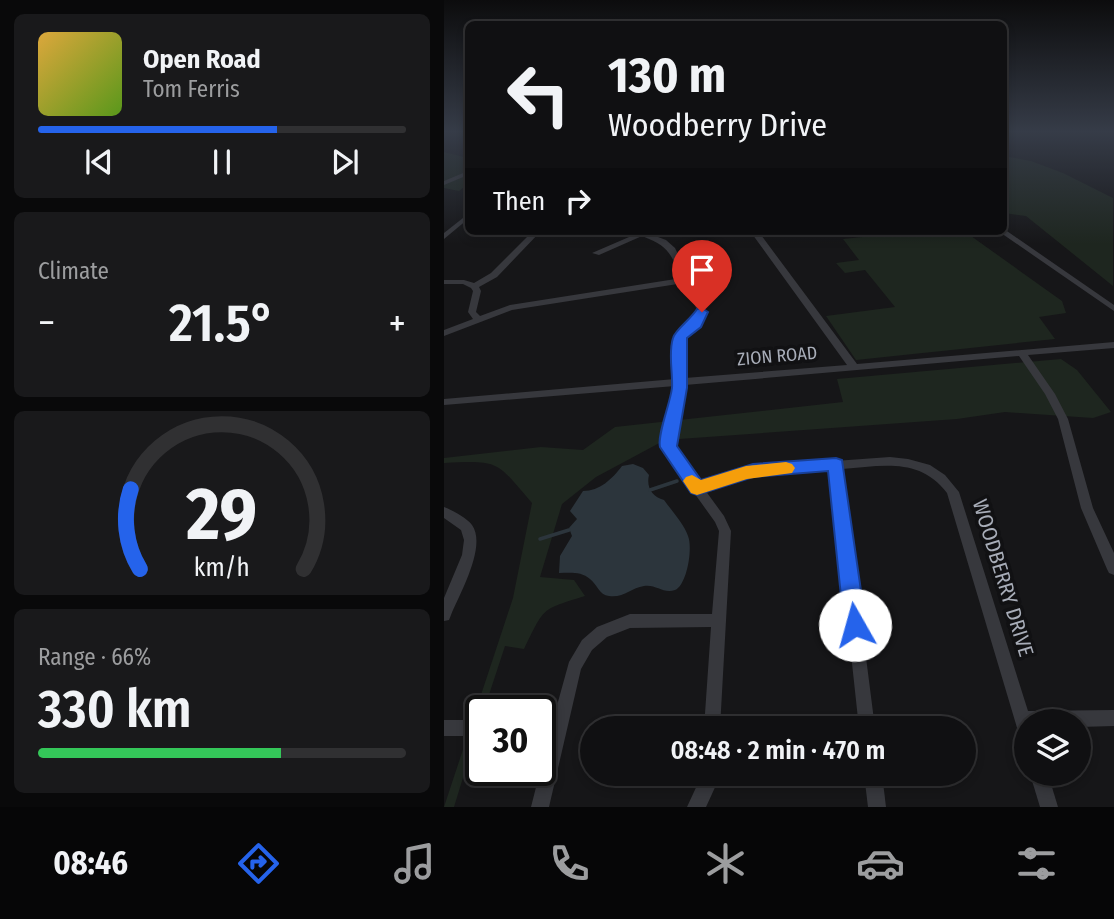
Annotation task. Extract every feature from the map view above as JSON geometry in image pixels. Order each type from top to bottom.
[{"type":"street","points":[[444,183],[465,174]]},
{"type":"street","points":[[444,237],[465,219]]},
{"type":"street","points":[[1007,233],[1114,309]]},
{"type":"street","points":[[475,286],[494,275],[533,235]]},
{"type":"street","points":[[596,253],[635,235]]},
{"type":"street","points":[[644,235],[670,246],[701,316],[680,338],[680,382],[667,445],[725,531],[713,716]]},
{"type":"street","points":[[757,235],[854,367]]},
{"type":"street","points":[[444,333],[478,318],[515,307],[687,280]]},
{"type":"street","points":[[444,282],[464,282],[475,286]]},
{"type":"street","points":[[475,286],[477,296],[471,312],[478,318]]},
{"type":"street","name":"ZION ROAD","points":[[444,402],[1113,346]]},
{"type":"street","points":[[1021,352],[1050,394],[1063,419],[1087,508],[1114,569]]},
{"type":"street","name":"WOODBERRY DRIVE","points":[[697,488],[753,471],[836,464],[890,461],[911,463],[936,474],[951,489],[1018,709]]},
{"type":"street","points":[[836,464],[866,716]]},
{"type":"street","points":[[444,512],[467,527],[471,546],[444,615]]},
{"type":"street","points":[[540,807],[576,662],[587,645],[602,632],[630,621],[720,620]]},
{"type":"street","points":[[1091,720],[1114,718]]},
{"type":"street","points":[[444,728],[465,728]]},
{"type":"street","points":[[696,807],[706,786]]},
{"type":"street","points":[[874,786],[877,807]]},
{"type":"street","points":[[1043,786],[1049,807]]},
{"type":"shaded area","points":[[444,169],[465,169],[465,186],[459,191],[444,188]]},
{"type":"shaded area","points":[[1007,169],[1051,169],[1113,198],[1113,286],[1026,216],[1007,213]]},
{"type":"shaded area","points":[[882,235],[970,235],[1062,301],[1066,313],[1039,317],[1055,339],[856,360],[826,316],[895,307],[865,270],[845,273],[836,263],[859,260],[843,239]]},
{"type":"shaded area","points":[[1061,359],[1077,370],[1111,412],[1093,418],[1005,412],[957,419],[665,440],[596,477],[562,504],[540,577],[574,580],[585,596],[559,604],[545,612],[524,649],[505,646],[489,695],[481,695],[513,598],[532,503],[496,466],[476,462],[444,463],[444,458],[541,447],[583,450],[615,427],[843,402],[837,379]]},
{"type":"shaded area","points":[[633,464],[643,468],[649,475],[648,484],[651,491],[664,500],[684,527],[690,549],[688,566],[683,581],[675,590],[644,586],[619,596],[609,596],[603,594],[586,576],[559,573],[560,556],[572,536],[569,528],[577,519],[570,511],[583,491],[600,487],[622,466]]},
{"type":"shaded area","points":[[465,743],[465,771],[454,807],[444,807]]},
{"type":"waterway","points":[[650,490],[677,481]]},
{"type":"waterway","points":[[540,539],[569,530]]},
{"type":"slow traffic","points":[[692,481],[697,488],[746,472],[786,468]]},
{"type":"route","points":[[702,312],[696,324],[680,338],[680,388],[668,447],[697,488],[753,471],[836,464],[855,625]]}]
